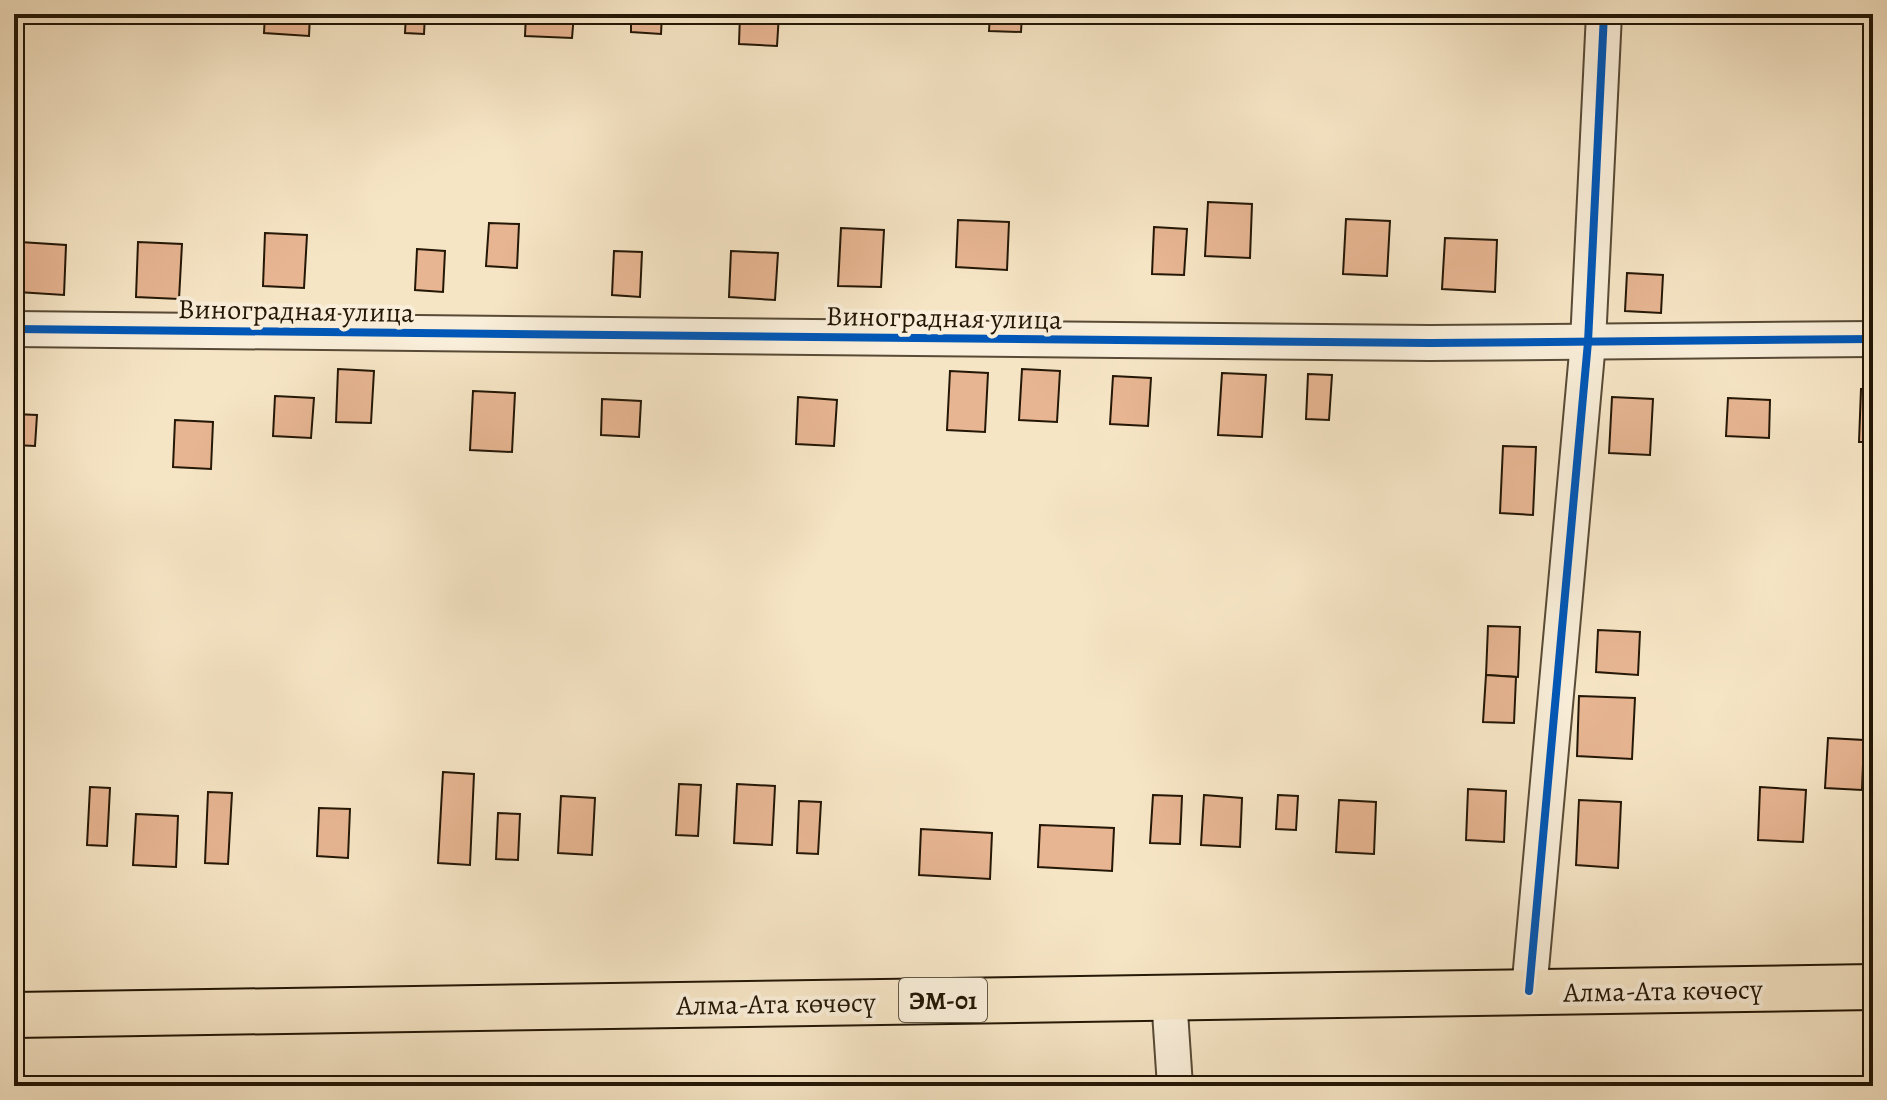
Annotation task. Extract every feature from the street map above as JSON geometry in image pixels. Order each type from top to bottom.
[{"type":"highway","name":"Алма-Ата көчөсү","points":[[14,1015],[1873,987]]},
{"type":"street","points":[[1529,991],[1588,342],[1604,14]]},
{"type":"street","name":"Виноградная улица","points":[[14,329],[1430,343],[1873,339]]},
{"type":"street","points":[[1169,997],[1175,1086]]},
{"type":"building","points":[[95,14],[138,14],[138,19],[95,17]]},
{"type":"building","points":[[203,14],[239,14],[238,20],[202,18]]},
{"type":"building","points":[[265,14],[310,14],[309,36],[264,33]]},
{"type":"building","points":[[406,14],[425,14],[424,34],[405,33]]},
{"type":"building","points":[[526,14],[574,14],[572,38],[525,36]]},
{"type":"building","points":[[631,14],[662,14],[661,34],[631,32]]},
{"type":"building","points":[[740,14],[779,14],[777,46],[739,44]]},
{"type":"building","points":[[877,14],[912,14],[912,22],[876,21]]},
{"type":"building","points":[[990,14],[1022,14],[1021,32],[989,31]]},
{"type":"building","points":[[1208,202],[1252,204],[1250,258],[1205,256]]},
{"type":"building","points":[[1346,219],[1390,221],[1387,276],[1343,274]]},
{"type":"building","points":[[958,220],[1009,222],[1007,270],[956,267]]},
{"type":"building","points":[[489,223],[519,224],[517,268],[486,266]]},
{"type":"building","points":[[1154,227],[1187,229],[1184,275],[1152,274]]},
{"type":"building","points":[[841,228],[884,230],[881,287],[838,286]]},
{"type":"building","points":[[265,233],[307,235],[304,288],[263,286]]},
{"type":"building","points":[[1445,238],[1497,240],[1495,292],[1442,289]]},
{"type":"building","points":[[20,242],[66,245],[64,295],[18,292]]},
{"type":"building","points":[[138,242],[182,244],[179,299],[136,297]]},
{"type":"building","points":[[417,249],[445,251],[443,292],[415,290]]},
{"type":"building","points":[[614,251],[642,252],[640,297],[612,295]]},
{"type":"building","points":[[731,251],[778,253],[775,300],[729,297]]},
{"type":"building","points":[[1627,273],[1663,275],[1661,313],[1625,311]]},
{"type":"building","points":[[338,369],[374,371],[371,423],[336,422]]},
{"type":"building","points":[[1022,369],[1060,371],[1057,422],[1019,420]]},
{"type":"building","points":[[950,371],[988,373],[985,432],[947,430]]},
{"type":"building","points":[[1222,373],[1266,375],[1262,437],[1218,435]]},
{"type":"building","points":[[1308,374],[1332,375],[1329,420],[1306,419]]},
{"type":"building","points":[[1113,376],[1151,378],[1148,426],[1110,424]]},
{"type":"building","points":[[1861,389],[1873,389],[1873,442],[1859,442]]},
{"type":"building","points":[[473,391],[515,393],[512,452],[470,450]]},
{"type":"building","points":[[275,396],[314,398],[311,438],[273,436]]},
{"type":"building","points":[[798,397],[837,400],[834,446],[796,444]]},
{"type":"building","points":[[1612,397],[1653,399],[1650,455],[1609,453]]},
{"type":"building","points":[[1728,398],[1770,400],[1769,438],[1726,436]]},
{"type":"building","points":[[602,399],[641,401],[639,437],[601,435]]},
{"type":"building","points":[[14,414],[37,415],[35,446],[14,445]]},
{"type":"building","points":[[175,420],[213,422],[211,469],[173,467]]},
{"type":"building","points":[[1503,446],[1536,447],[1533,515],[1500,513]]},
{"type":"building","points":[[1488,626],[1520,627],[1518,677],[1486,675]]},
{"type":"building","points":[[1598,630],[1640,632],[1638,675],[1596,672]]},
{"type":"building","points":[[1486,675],[1516,677],[1514,723],[1483,722]]},
{"type":"building","points":[[1579,696],[1635,698],[1632,759],[1577,756]]},
{"type":"building","points":[[1828,738],[1864,740],[1862,790],[1825,788]]},
{"type":"building","points":[[443,772],[474,774],[470,865],[438,863]]},
{"type":"building","points":[[679,784],[701,785],[698,836],[676,835]]},
{"type":"building","points":[[737,784],[775,786],[772,845],[734,843]]},
{"type":"building","points":[[90,787],[110,788],[107,846],[87,845]]},
{"type":"building","points":[[1760,787],[1806,790],[1803,842],[1758,840]]},
{"type":"building","points":[[1468,789],[1506,791],[1504,842],[1466,840]]},
{"type":"building","points":[[208,792],[232,793],[228,864],[205,863]]},
{"type":"building","points":[[1153,795],[1182,796],[1180,844],[1150,843]]},
{"type":"building","points":[[1204,795],[1242,798],[1240,847],[1201,845]]},
{"type":"building","points":[[1278,795],[1298,796],[1296,830],[1276,829]]},
{"type":"building","points":[[561,796],[595,798],[592,855],[558,853]]},
{"type":"building","points":[[1339,800],[1376,802],[1374,854],[1336,852]]},
{"type":"building","points":[[1579,800],[1621,802],[1618,868],[1576,865]]},
{"type":"building","points":[[799,801],[821,802],[818,854],[797,853]]},
{"type":"building","points":[[319,808],[350,809],[348,858],[317,856]]},
{"type":"building","points":[[498,813],[520,814],[518,860],[496,859]]},
{"type":"building","points":[[136,814],[178,816],[176,867],[133,865]]},
{"type":"building","points":[[1040,825],[1114,828],[1112,871],[1038,867]]},
{"type":"building","points":[[921,829],[992,833],[990,879],[919,875]]},
{"type":"cycle path","points":[[1529,991],[1588,342],[1604,14]]},
{"type":"cycle path","points":[[14,329],[1430,343],[1873,339]]}]
